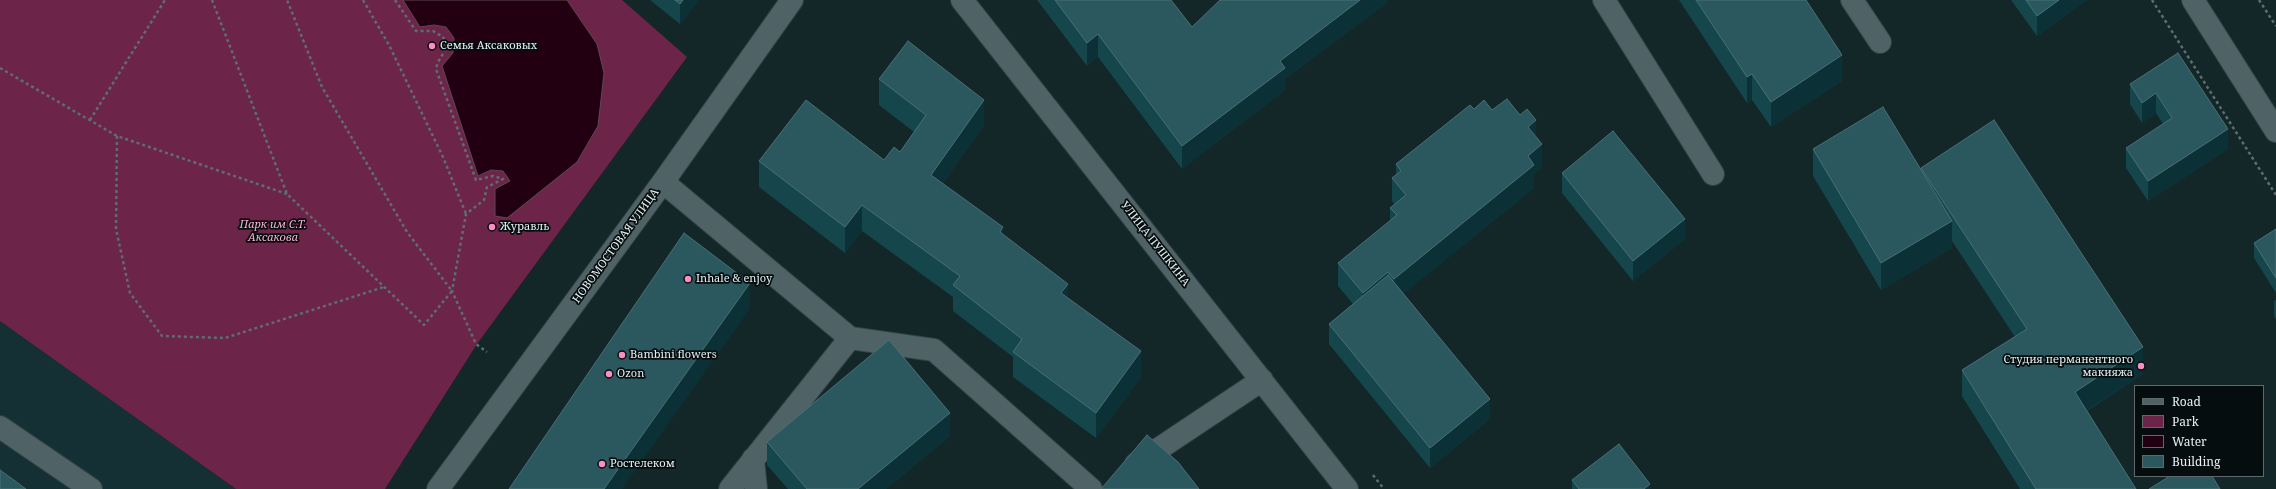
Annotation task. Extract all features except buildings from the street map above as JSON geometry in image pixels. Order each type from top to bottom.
[{"type":"street","name":"НОВОМОСТОВАЯ УЛИЦА","points":[[438,489],[663,182],[792,0]]},
{"type":"street","name":"УЛИЦА ПУШКИНА","points":[[962,0],[1347,489]]},
{"type":"street","points":[[1604,0],[1713,174]]},
{"type":"street","points":[[1852,0],[1880,42]]},
{"type":"street","points":[[2193,0],[2276,131]]},
{"type":"street","points":[[663,182],[850,338],[934,350],[1090,489]]},
{"type":"street","points":[[730,489],[850,338]]},
{"type":"street","points":[[1109,482],[1262,380]]},
{"type":"street","points":[[0,427],[91,489]]},
{"type":"street","points":[[753,459],[756,489]]},
{"type":"path","points":[[90,120],[165,0]]},
{"type":"path","points":[[212,0],[287,194]]},
{"type":"path","points":[[287,0],[322,87],[407,232],[452,291],[476,344],[487,352]]},
{"type":"path","points":[[0,68],[117,136],[287,194],[424,325],[452,291],[466,214],[444,157],[389,45],[363,0]]},
{"type":"path","points":[[396,0],[416,31],[433,31],[444,37],[446,45],[436,69],[476,180],[492,176],[503,179],[487,187],[484,200],[466,214]]},
{"type":"path","points":[[2152,0],[2276,194]]},
{"type":"path","points":[[2260,0],[2276,26]]},
{"type":"path","points":[[117,136],[116,229],[130,293],[162,336],[225,338],[384,287]]},
{"type":"shaded area","points":[[0,321],[236,489],[0,489]]},
{"type":"green space","name":"Парк им С.Т. Аксакова","points":[[0,0],[622,0],[687,57],[477,344],[385,489],[236,489],[0,321]]},
{"type":"water","points":[[403,0],[567,0],[597,44],[604,73],[598,126],[577,162],[507,218],[495,216],[495,189],[510,181],[503,171],[491,170],[478,176],[442,66],[453,53],[454,38],[446,27],[434,25],[420,27]]},
{"type":"place","name":"Семья Аксаковых","points":[[432,46]]},
{"type":"place","name":"Журавль","points":[[492,227]]},
{"type":"place","name":"Inhale & enjoy","points":[[688,279]]},
{"type":"place","name":"Bambini flowers","points":[[622,355]]},
{"type":"place","name":"Студия перманентного макияжа","points":[[2141,366]]},
{"type":"place","name":"Ozon","points":[[609,374]]},
{"type":"place","name":"Ростелеком","points":[[602,464]]}]
